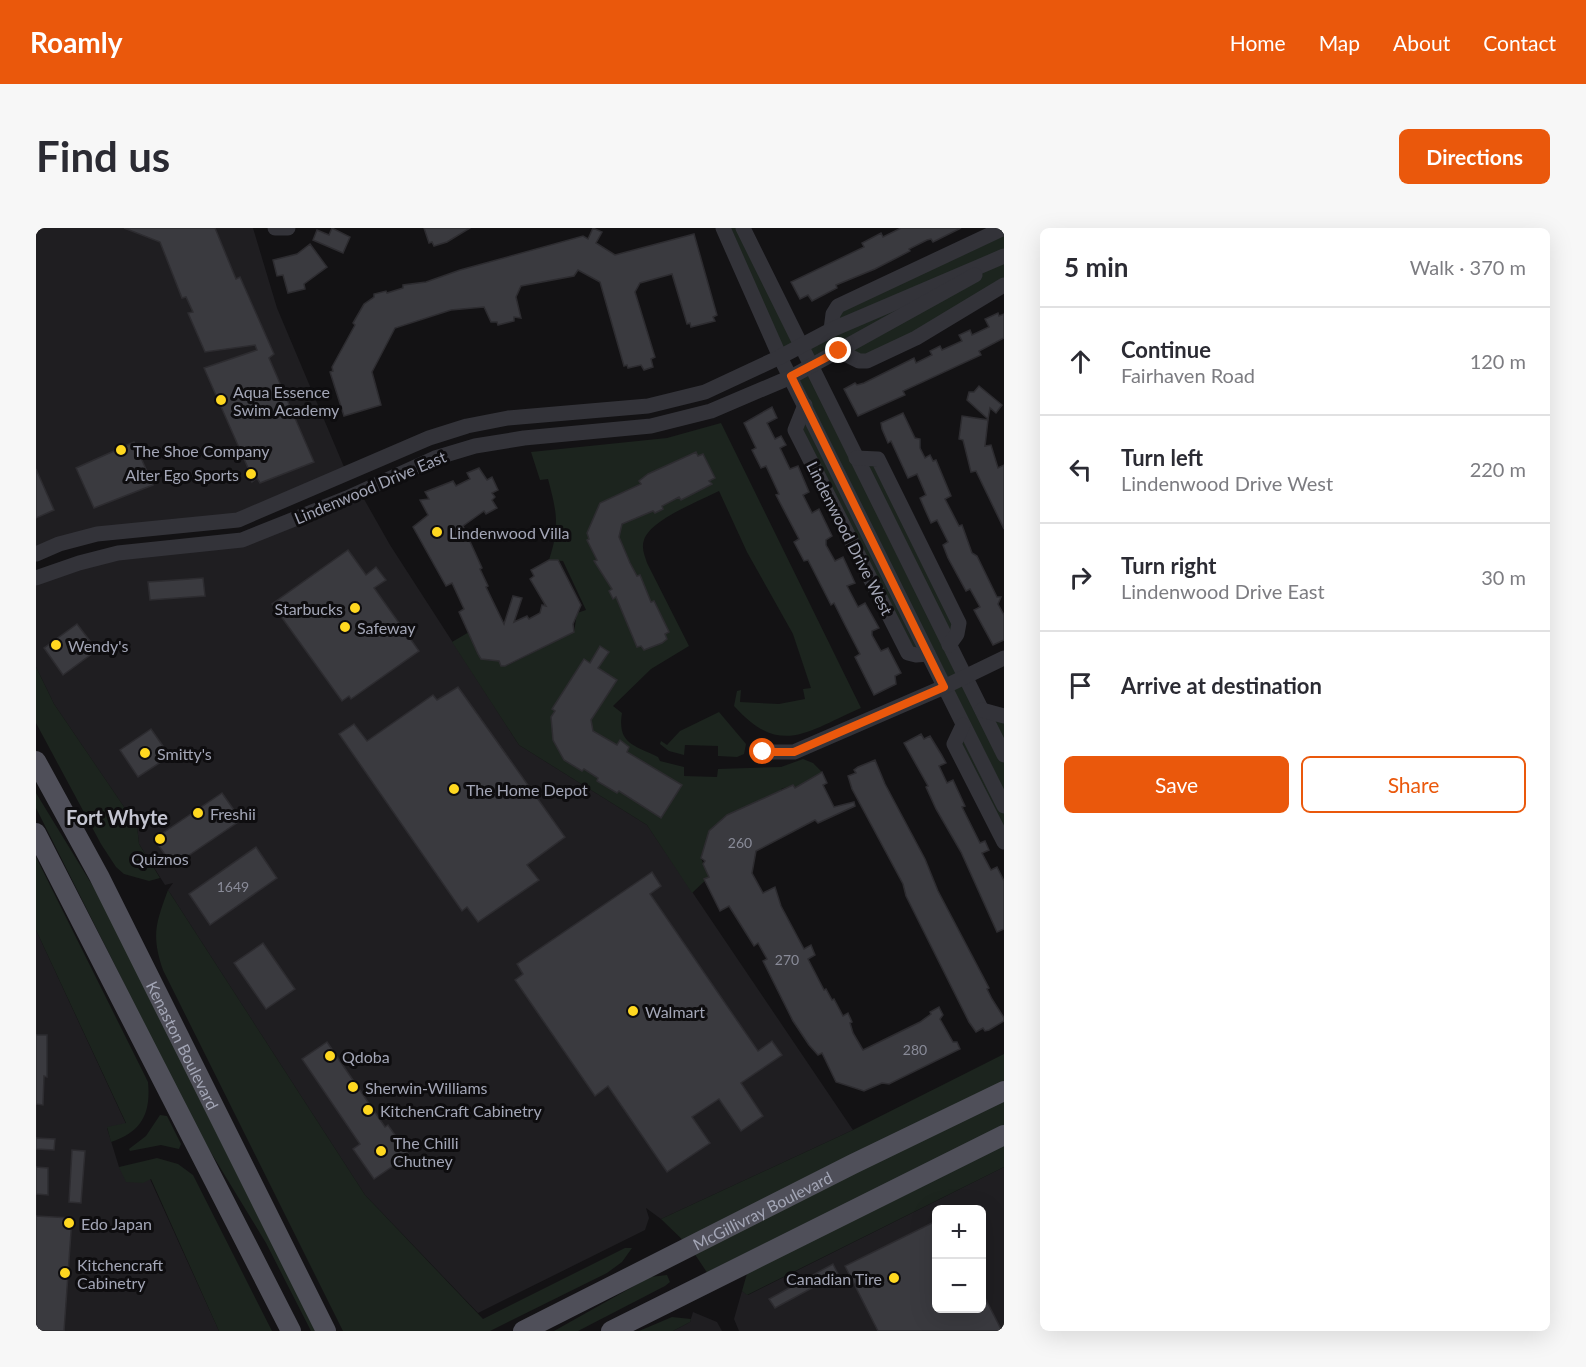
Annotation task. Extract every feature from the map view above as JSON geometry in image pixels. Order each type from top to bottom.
[{"type":"main road","name":"Kenaston Boulevard","points":[[36,761],[99,876],[326,1331]]},
{"type":"main road","name":"Kenaston Boulevard","points":[[36,833],[210,1178],[291,1331]]},
{"type":"main road","name":"McGillivray Boulevard","points":[[523,1331],[843,1169],[1004,1091]]},
{"type":"main road","points":[[611,1331],[1004,1136]]},
{"type":"street","points":[[275,228],[288,228]]},
{"type":"street","name":"Lindenwood Drive West","points":[[723,228],[780,357],[1004,806]]},
{"type":"street","points":[[743,228],[856,458],[878,459],[884,469],[959,623],[959,629],[949,645],[1004,755]]},
{"type":"street","points":[[831,330],[833,314],[838,306],[1004,228]]},
{"type":"street","name":"Lindenwood Drive East","points":[[36,554],[59,544],[97,534],[238,520],[448,431],[508,418],[612,411],[705,392],[831,330],[962,272],[999,259]]},
{"type":"street","name":"Lindenwood Drive East","points":[[36,578],[70,565],[118,553],[242,540],[347,498],[435,458],[475,446],[518,439],[651,426],[711,411],[791,376],[839,351],[970,279],[999,259]]},
{"type":"street","points":[[839,351],[859,361],[867,361],[916,338],[1004,285]]},
{"type":"street","points":[[763,752],[794,752],[965,678],[1004,658]]},
{"type":"street","points":[[982,710],[1004,716]]},
{"type":"street","points":[[963,725],[954,744],[1004,842]]},
{"type":"shaded area","points":[[36,228],[253,228],[277,308],[347,474],[238,520],[97,534],[36,554]]},
{"type":"shaded area","points":[[723,228],[743,228],[802,346],[831,330],[833,314],[1004,228],[1004,285],[867,361],[839,351],[811,365],[856,457],[878,459],[959,623],[949,645],[982,710],[1004,716],[1004,842],[954,744],[963,725],[928,654],[916,655],[795,430],[805,405],[791,377],[810,365],[801,346],[780,357]]},
{"type":"shaded area","points":[[721,423],[861,708],[825,725],[795,735],[781,736],[766,731],[751,722],[734,706],[737,691],[741,690],[740,702],[779,704],[805,699],[803,689],[811,688],[793,634],[747,552],[719,491],[666,518],[648,532],[643,546],[647,563],[689,646],[651,669],[613,706],[622,713],[622,731],[625,737],[635,746],[658,757],[660,761],[684,767],[684,776],[717,777],[718,769],[781,767],[803,759],[813,763],[822,772],[795,788],[793,785],[781,789],[783,793],[777,796],[775,793],[746,807],[709,831],[701,858],[709,877],[692,893],[647,825],[519,745],[452,642],[469,632],[506,666],[574,632],[577,613],[586,610],[563,561],[549,560],[555,538],[555,511],[548,479],[540,480],[531,452],[667,438]]},
{"type":"shaded area","points":[[360,492],[390,545],[519,745],[647,825],[853,1130],[661,1219],[646,1208],[649,1218],[645,1230],[478,1313],[365,1195],[168,890],[173,883],[165,885],[139,844],[137,826],[54,704],[36,667],[36,578],[61,568],[242,540]]},
{"type":"shaded area","points":[[36,667],[54,704],[137,826],[139,844],[160,878],[149,881],[124,874],[116,867],[101,844],[36,723]]},
{"type":"shaded area","points":[[719,712],[746,744],[744,754],[737,757],[718,756],[718,746],[685,745],[684,755],[669,751],[660,744],[661,741],[667,745],[680,731]]},
{"type":"shaded area","points":[[36,793],[102,901],[318,1331],[311,1331],[266,1243],[199,1133],[36,808]]},
{"type":"shaded area","points":[[36,857],[148,1082],[148,1103],[142,1120],[130,1133],[111,1142],[107,1127],[126,1123],[36,930]]},
{"type":"shaded area","points":[[168,890],[365,1195],[483,1319],[625,1248],[632,1248],[622,1262],[607,1273],[490,1331],[343,1331],[163,970],[156,938],[160,912]]},
{"type":"shaded area","points":[[36,930],[126,1124],[107,1128],[119,1167],[150,1179],[219,1331],[36,1331]]},
{"type":"shaded area","points":[[1004,1054],[1004,1167],[747,1295],[742,1291],[750,1263],[712,1280],[690,1247],[661,1219],[853,1130]]},
{"type":"shaded area","points":[[160,1115],[167,1116],[181,1144],[179,1149],[161,1145],[130,1151],[129,1149],[146,1136]]},
{"type":"shaded area","points":[[157,1158],[178,1164],[193,1175],[272,1331],[219,1331],[151,1179],[143,1183],[126,1182],[119,1167]]},
{"type":"shaded area","points":[[1004,1167],[1004,1331],[739,1331],[734,1319],[742,1291],[748,1295]]},
{"type":"shaded area","points":[[667,1275],[670,1282],[665,1286],[578,1331],[554,1331],[650,1277]]},
{"type":"shaded area","points":[[693,1312],[717,1322],[722,1331],[673,1331],[690,1322]]},
{"type":"shaded area","points":[[672,1317],[691,1319],[690,1322],[673,1331],[639,1331]]},
{"type":"building","points":[[124,228],[215,228],[236,279],[240,277],[274,354],[269,358],[314,462],[260,483],[257,478],[252,482],[204,368],[257,350],[255,345],[205,352],[188,313],[193,312],[186,297],[182,298],[160,242]]},
{"type":"building","points":[[332,228],[350,237],[343,253],[313,240],[317,230],[329,235]]},
{"type":"building","points":[[424,228],[470,228],[447,242],[434,246],[432,242],[429,243]]},
{"type":"building","points":[[593,228],[602,232],[596,243],[615,255],[694,234],[717,315],[713,317],[715,321],[691,327],[690,323],[687,324],[672,274],[640,283],[635,292],[655,357],[651,359],[653,367],[644,370],[641,365],[628,368],[627,365],[624,366],[600,282],[578,270],[574,276],[521,286],[516,297],[521,318],[514,317],[514,321],[498,325],[497,322],[491,322],[484,307],[451,310],[395,328],[372,372],[381,405],[344,416],[330,372],[333,371],[332,367],[355,325],[353,323],[364,304],[374,297],[374,294],[386,291],[387,293],[403,288],[403,285],[426,282],[460,270],[583,236],[588,239]]},
{"type":"building","points":[[901,228],[961,228],[933,242],[931,239],[927,240],[875,269],[836,285],[837,288],[812,301],[808,295],[800,299],[791,282],[864,247],[862,243],[881,233],[883,237]]},
{"type":"building","points":[[310,244],[327,267],[304,284],[305,289],[288,293],[283,275],[277,276],[273,260],[297,254]]},
{"type":"building","points":[[998,313],[999,316],[1004,314],[1004,338],[979,351],[981,355],[903,391],[905,395],[858,416],[844,389],[855,383],[857,385],[864,383],[914,358],[916,363],[932,355],[930,351],[940,346],[942,350],[962,341],[959,335],[970,330],[972,335],[989,327],[985,319]]},
{"type":"building","points":[[979,386],[1002,405],[996,413],[990,408],[988,419],[967,400],[969,392],[974,392]]},
{"type":"building","points":[[772,407],[777,418],[767,423],[775,439],[781,436],[786,445],[780,448],[790,469],[798,466],[809,492],[803,495],[812,513],[819,509],[832,536],[826,540],[826,545],[835,561],[843,557],[855,583],[847,586],[858,607],[865,603],[879,628],[872,631],[872,635],[881,651],[888,648],[901,673],[895,676],[896,684],[874,695],[855,657],[860,654],[834,603],[831,605],[808,560],[804,561],[794,542],[799,539],[776,495],[779,494],[766,466],[761,468],[752,450],[756,448],[744,423]]},
{"type":"building","points":[[903,413],[915,438],[920,439],[920,448],[925,458],[930,455],[933,461],[936,460],[951,496],[945,499],[959,526],[962,525],[972,553],[977,556],[997,597],[1001,597],[998,604],[1004,615],[1004,640],[993,645],[974,610],[980,607],[970,589],[966,591],[948,558],[943,545],[948,542],[937,520],[931,523],[926,512],[920,498],[926,495],[917,474],[908,478],[891,441],[888,443],[882,429],[881,423]]},
{"type":"building","points":[[962,416],[988,420],[985,446],[991,445],[998,468],[1004,465],[1004,529],[976,471],[971,472],[963,440],[959,439]]},
{"type":"building","points":[[134,442],[153,485],[94,508],[76,468]]},
{"type":"building","points":[[696,452],[698,456],[703,454],[715,478],[709,481],[712,484],[681,500],[679,497],[662,506],[663,509],[655,513],[653,511],[622,524],[619,537],[630,563],[637,576],[640,575],[651,602],[654,601],[669,632],[665,634],[667,639],[662,643],[644,650],[641,646],[637,647],[616,597],[613,599],[609,591],[612,589],[594,561],[597,560],[587,540],[589,539],[587,533],[600,503],[641,484],[639,481],[648,474]]},
{"type":"building","points":[[479,468],[487,480],[492,477],[498,490],[492,493],[495,497],[492,500],[497,508],[486,514],[484,511],[463,526],[482,568],[480,569],[488,586],[486,587],[504,624],[513,596],[522,598],[514,622],[527,616],[529,619],[540,613],[542,605],[546,606],[530,579],[534,576],[531,570],[549,560],[558,560],[581,605],[573,624],[574,632],[505,666],[501,666],[499,661],[481,659],[459,612],[464,609],[452,583],[446,586],[413,527],[428,515],[420,500],[429,499],[425,492],[453,481],[456,486],[470,479],[467,473]]},
{"type":"building","points":[[36,469],[54,510],[36,518]]},
{"type":"building","name":"Safeway","points":[[348,550],[366,575],[376,567],[386,580],[374,588],[419,651],[351,699],[349,696],[342,701],[272,604]]},
{"type":"building","points":[[203,578],[205,596],[150,600],[148,582]]},
{"type":"building","points":[[77,624],[97,650],[63,675],[44,648]]},
{"type":"building","points":[[600,646],[609,652],[598,668],[617,680],[591,720],[593,731],[617,745],[620,740],[629,747],[627,752],[682,785],[661,818],[619,791],[617,793],[597,781],[598,778],[584,769],[582,771],[564,760],[553,740],[551,717],[555,711],[552,709],[584,659],[590,663]]},
{"type":"building","name":"The Home Depot","points":[[458,687],[565,837],[527,865],[539,880],[478,922],[467,907],[462,911],[339,734],[354,724],[367,741],[433,695],[437,700]]},
{"type":"building","name":"Smitty's","points":[[151,729],[170,756],[138,777],[120,750]]},
{"type":"building","points":[[921,734],[924,739],[930,736],[941,754],[946,763],[939,766],[947,783],[953,780],[965,806],[962,807],[980,843],[985,841],[989,850],[982,853],[991,870],[997,867],[1004,881],[1004,929],[997,932],[961,852],[936,809],[926,787],[928,786],[904,743]]},
{"type":"building","points":[[875,760],[885,784],[925,859],[938,891],[989,988],[987,989],[992,999],[1004,1018],[1004,1021],[989,1030],[985,1031],[983,1028],[976,1032],[969,1022],[906,896],[903,884],[852,789],[848,776],[856,773],[854,770],[858,767]]},
{"type":"building","points":[[822,772],[827,783],[823,785],[834,807],[854,802],[855,806],[818,823],[815,820],[756,851],[752,873],[763,893],[775,887],[781,906],[804,949],[811,945],[815,955],[808,959],[824,990],[826,989],[832,1000],[834,999],[843,1016],[848,1013],[853,1033],[863,1050],[920,1022],[939,1007],[943,1015],[940,1019],[953,1042],[957,1042],[960,1049],[889,1084],[882,1083],[864,1091],[836,1082],[822,1053],[818,1055],[809,1045],[793,1021],[763,961],[767,959],[758,943],[754,946],[729,906],[720,911],[704,879],[709,877],[703,864],[705,861],[701,858],[709,831],[727,815],[793,785],[795,788]]},
{"type":"building","points":[[222,793],[241,820],[173,866],[154,839]]},
{"type":"building","points":[[256,847],[277,878],[210,925],[189,894]]},
{"type":"building","name":"Walmart","points":[[652,872],[661,886],[650,894],[758,1051],[772,1041],[782,1055],[741,1083],[763,1116],[741,1131],[719,1099],[692,1117],[710,1143],[667,1172],[608,1086],[595,1096],[515,980],[523,974],[517,964]]},
{"type":"building","points":[[263,943],[295,989],[266,1009],[234,963]]},
{"type":"building","points":[[36,1035],[47,1035],[47,1077],[44,1076],[43,1105],[36,1104]]},
{"type":"building","points":[[327,1042],[385,1127],[388,1125],[409,1155],[374,1179],[353,1149],[360,1144],[302,1059]]},
{"type":"building","points":[[36,1138],[55,1139],[54,1150],[36,1149]]},
{"type":"building","points":[[72,1150],[85,1151],[81,1203],[69,1202]]},
{"type":"building","points":[[36,1167],[48,1168],[48,1195],[36,1194]]},
{"type":"building","points":[[36,1216],[72,1218],[64,1331],[36,1331]]},
{"type":"building","name":"Canadian Tire","points":[[932,1223],[932,1313],[986,1313],[986,1300],[1002,1331],[878,1331],[845,1266]]},
{"type":"building","points":[[833,1264],[838,1274],[775,1308],[769,1299]]},
{"type":"place","name":"Aqua Essence Swim Academy","points":[[221,400]]},
{"type":"place","name":"The Shoe Company","points":[[121,450]]},
{"type":"place","name":"Alter Ego Sports","points":[[251,474]]},
{"type":"place","name":"Lindenwood Villa","points":[[437,532]]},
{"type":"place","name":"Starbucks","points":[[355,608]]},
{"type":"place","name":"Safeway","points":[[345,627]]},
{"type":"place","name":"Wendy's","points":[[56,645]]},
{"type":"place","name":"Smitty's","points":[[145,753]]},
{"type":"place","name":"The Home Depot","points":[[454,789]]},
{"type":"place","name":"Freshii","points":[[198,813]]},
{"type":"place","name":"Quiznos","points":[[160,839]]},
{"type":"place","name":"Walmart","points":[[633,1011]]},
{"type":"place","name":"Qdoba","points":[[330,1056]]},
{"type":"place","name":"Sherwin-Williams","points":[[353,1087]]},
{"type":"place","name":"KitchenCraft Cabinetry","points":[[368,1110]]},
{"type":"place","name":"The Chilli Chutney","points":[[381,1151]]},
{"type":"place","name":"Edo Japan","points":[[69,1223]]},
{"type":"place","name":"Kitchencraft Cabinetry","points":[[65,1273]]},
{"type":"place","name":"Canadian Tire","points":[[894,1278]]},
{"type":"district","name":"Fort Whyte","points":[[117,817]]},
{"type":"route","points":[[763,752],[794,752],[814,745],[944,687],[791,376],[839,351]]}]
